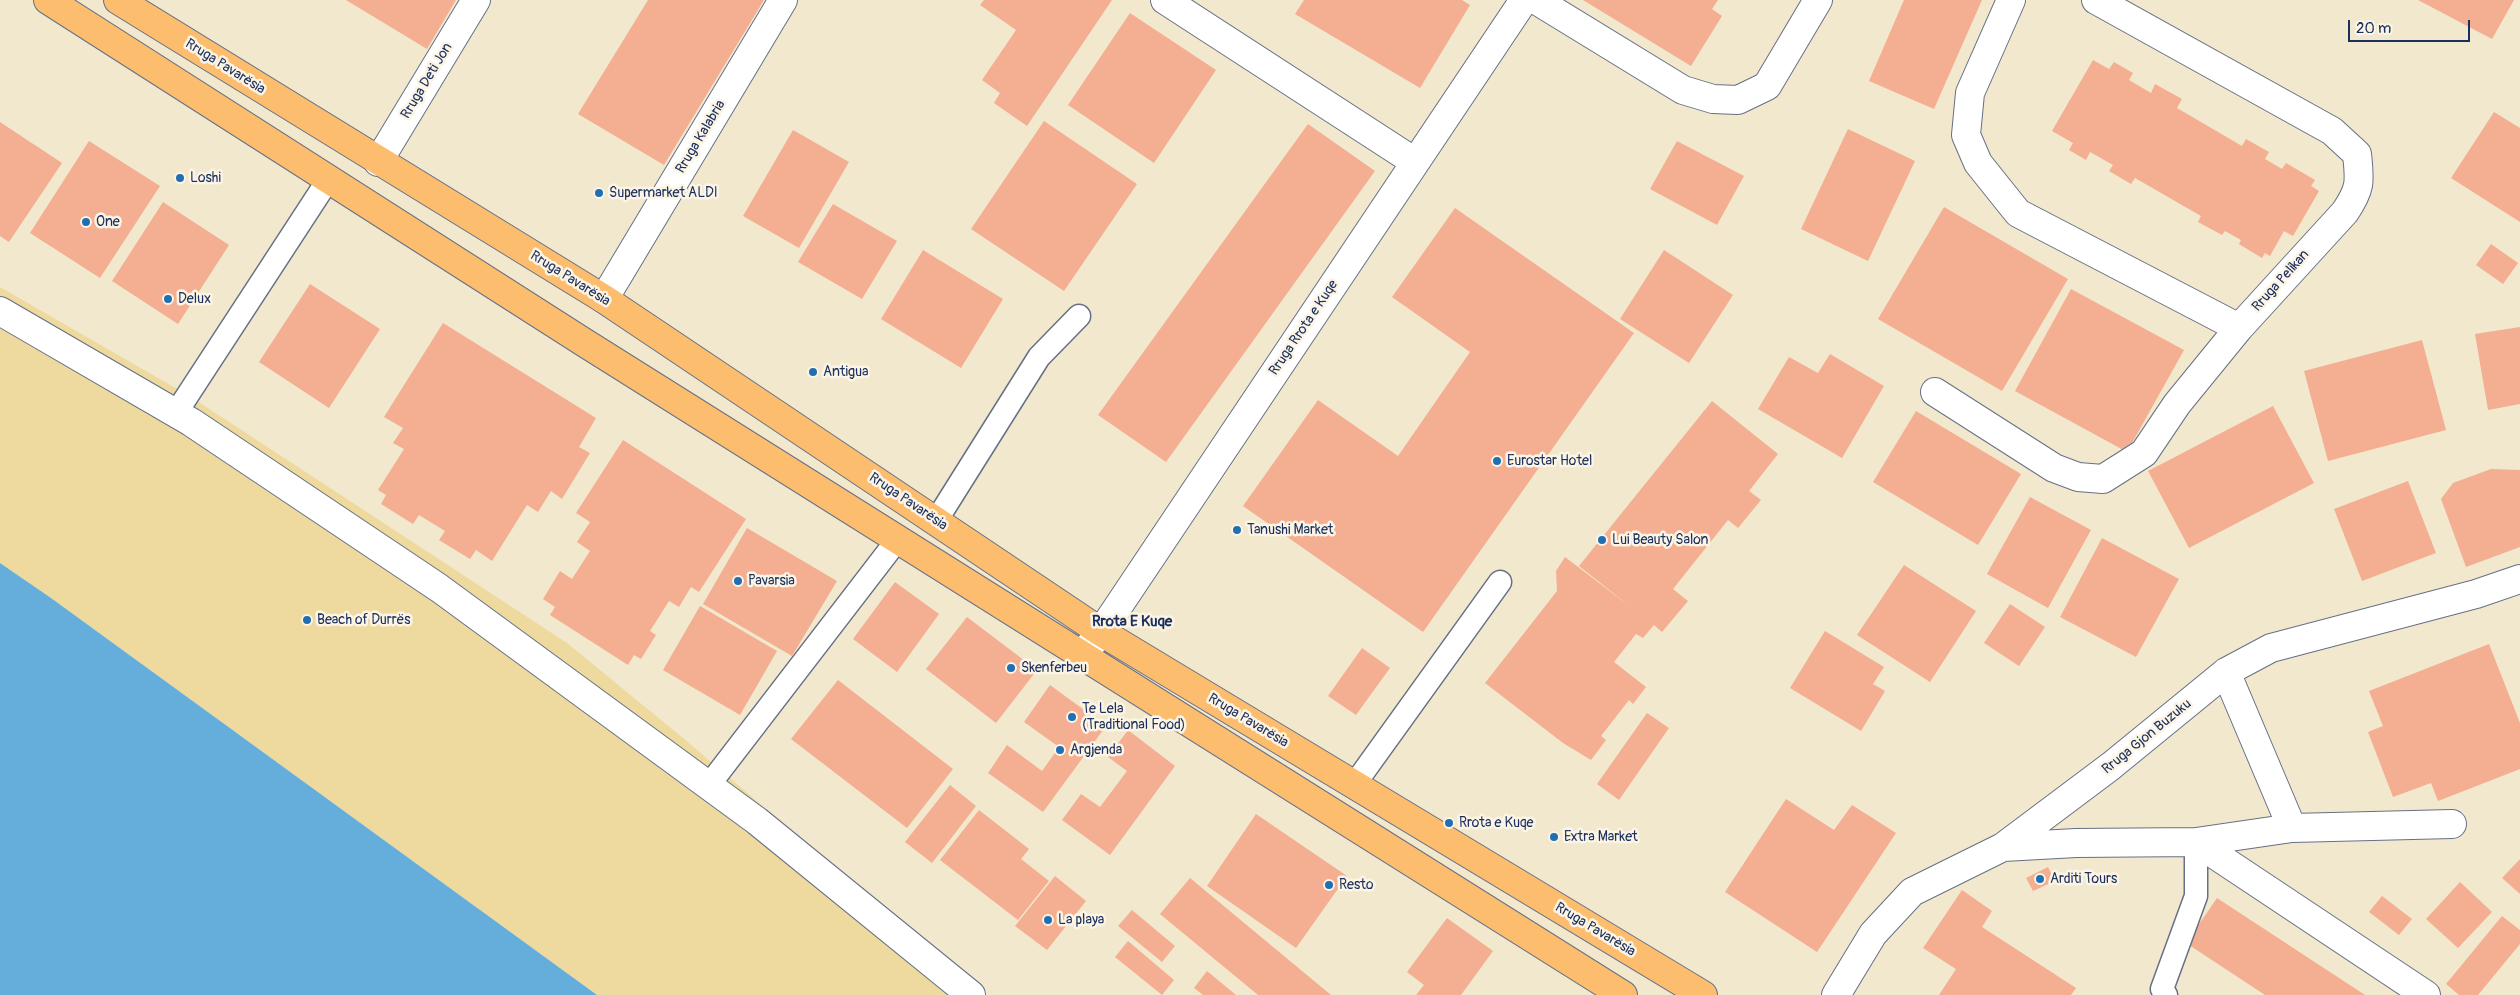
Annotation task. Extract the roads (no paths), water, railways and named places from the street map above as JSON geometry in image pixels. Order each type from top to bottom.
[{"type":"main road","points":[[48,0],[328,180],[1623,995]]},
{"type":"main road","name":"Rruga Pavarësia","points":[[118,0],[604,300],[1101,632],[1704,995]]},
{"type":"street","name":"Rruga Deti Jon","points":[[378,162],[476,0]]},
{"type":"street","name":"Rruga Kalabria","points":[[604,300],[783,0]]},
{"type":"street","points":[[1165,0],[1414,162]]},
{"type":"street","name":"Rruga Rrota e Kuqe","points":[[1082,655],[1101,632],[1524,0]]},
{"type":"street","points":[[1536,0],[1683,90],[1713,99],[1738,100],[1767,86],[1818,0]]},
{"type":"street","points":[[2011,0],[1970,92],[1966,135],[1978,163],[2018,213],[2239,328]]},
{"type":"street","name":"Rruga Pelikan","points":[[1935,392],[2054,468],[2078,477],[2103,479],[2144,453],[2177,404],[2239,328],[2344,212],[2357,195],[2359,174],[2357,154],[2332,131],[2096,0]]},
{"type":"street","points":[[0,311],[176,413],[439,588],[756,821],[970,995]]},
{"type":"street","name":"Rruga Gjon Buzuku","points":[[1836,995],[1873,934],[1912,892],[2003,848],[2110,766],[2226,672],[2271,648],[2476,594],[2520,579]]},
{"type":"street","points":[[2226,672],[2292,828]]},
{"type":"street","points":[[2003,848],[2076,843],[2196,842],[2292,828],[2452,824]]},
{"type":"street","points":[[2196,842],[2426,995]]},
{"type":"lane","points":[[176,413],[328,180]]},
{"type":"lane","points":[[936,521],[1039,357],[1079,316]]},
{"type":"lane","points":[[709,786],[898,539]]},
{"type":"lane","points":[[1354,785],[1500,582]]},
{"type":"lane","points":[[2166,995],[2162,989],[2196,896],[2196,842]]},
{"type":"water","points":[[0,563],[51,598],[597,995],[0,995]]},
{"type":"place","name":"Loshi","points":[[180,178]]},
{"type":"place","name":"Supermarket ALDI","points":[[599,193]]},
{"type":"place","name":"One","points":[[86,222]]},
{"type":"place","name":"Delux","points":[[168,299]]},
{"type":"place","name":"Antigua","points":[[813,372]]},
{"type":"place","name":"Eurostar Hotel","points":[[1497,461]]},
{"type":"place","name":"Tanushi Market","points":[[1237,530]]},
{"type":"place","name":"Lui Beauty Salon","points":[[1602,540]]},
{"type":"place","name":"Pavarsia","points":[[738,581]]},
{"type":"place","name":"Beach of Durrës","points":[[307,620]]},
{"type":"place","name":"Skenferbeu","points":[[1011,668]]},
{"type":"place","name":"Te Lela (Traditional Food)","points":[[1072,717]]},
{"type":"place","name":"Argjenda","points":[[1060,750]]},
{"type":"place","name":"Rrota e Kuqe","points":[[1449,823]]},
{"type":"place","name":"Extra Market","points":[[1554,837]]},
{"type":"place","name":"Arditi Tours","points":[[2040,879]]},
{"type":"place","name":"Resto","points":[[1329,885]]},
{"type":"place","name":"La playa","points":[[1048,920]]},
{"type":"district","name":"Rrota E Kuqe","points":[[1132,622]]}]
